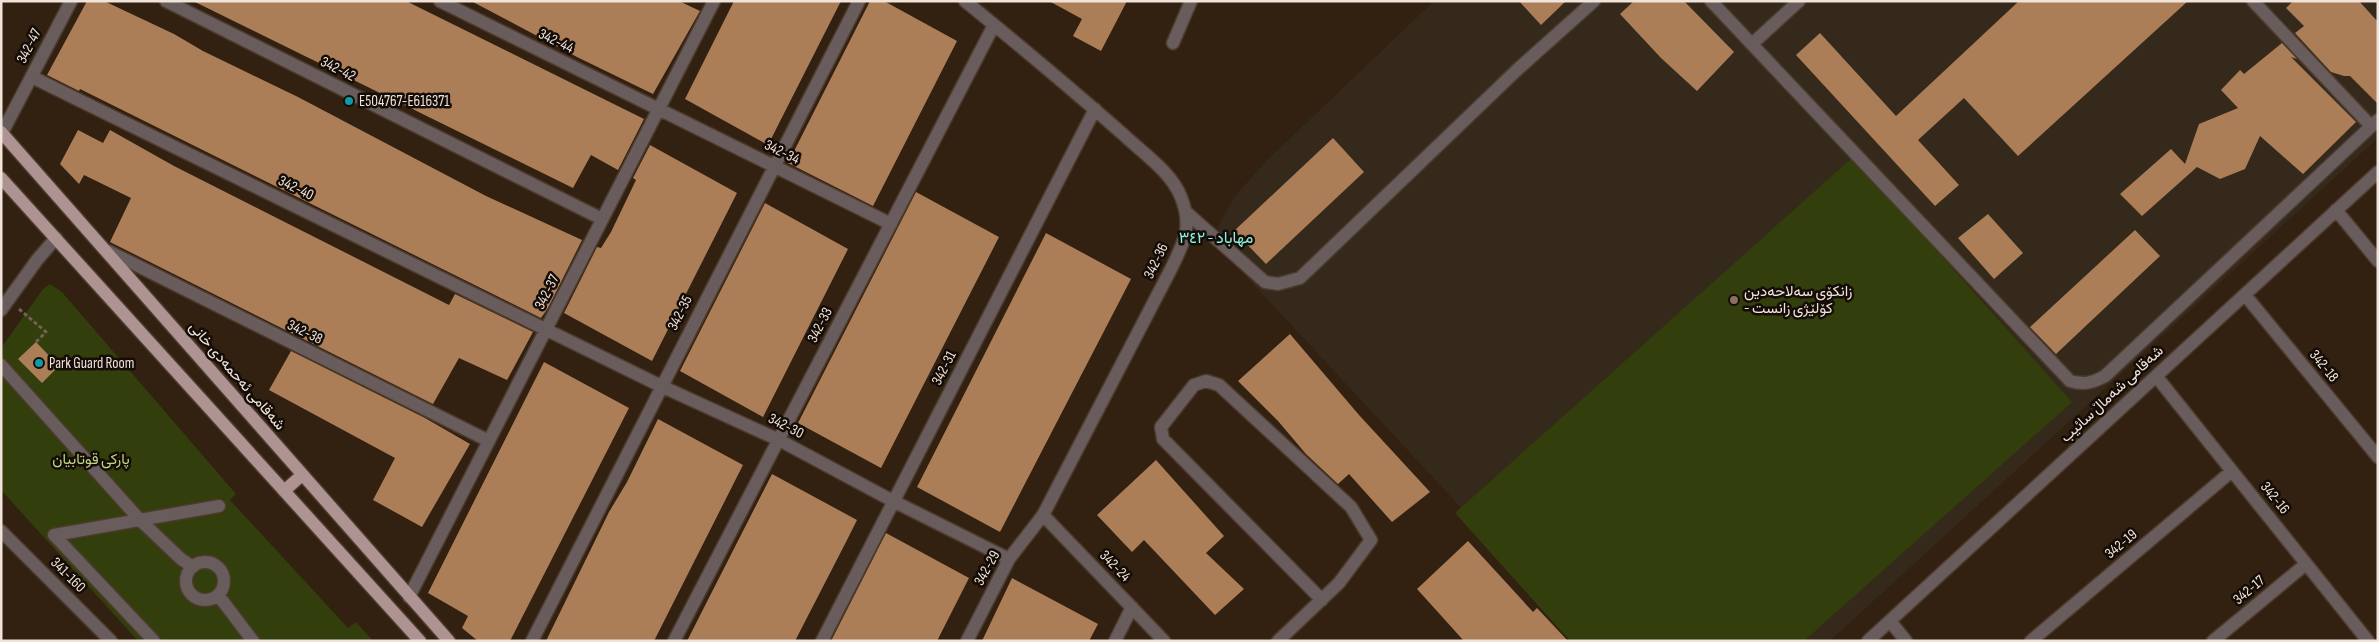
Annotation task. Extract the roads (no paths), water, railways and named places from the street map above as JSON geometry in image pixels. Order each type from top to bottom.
[{"type":"main road","name":"شەقامی ئەحمەدی خانی","points":[[2,132],[449,641]]},
{"type":"main road","points":[[1,178],[420,641]]},
{"type":"main road","points":[[284,491],[302,475]]},
{"type":"street","name":"342-47","points":[[2,132],[71,1]]},
{"type":"street","name":"342-42","points":[[166,1],[602,219]]},
{"type":"street","name":"342-44","points":[[440,1],[658,110]]},
{"type":"street","name":"342-35","points":[[532,641],[773,166],[859,1]]},
{"type":"street","name":"342-36","points":[[965,1],[1095,110],[1165,173],[1175,184],[1186,212],[1188,227],[1186,237],[1171,269],[1043,515]]},
{"type":"street","points":[[1173,42],[1191,1]]},
{"type":"street","points":[[1186,212],[1265,282],[1278,284],[1300,278],[1511,76],[1594,1]]},
{"type":"street","points":[[1711,1],[2070,381],[2083,384],[2094,382],[2105,376],[2374,123],[2253,1]]},
{"type":"street","points":[[1752,44],[1799,1]]},
{"type":"street","name":"342-37","points":[[409,597],[713,2]]},
{"type":"street","name":"342-33","points":[[674,641],[994,25]]},
{"type":"street","name":"342-40","points":[[32,76],[546,328]]},
{"type":"street","name":"342-34","points":[[658,110],[891,224]]},
{"type":"street","name":"342-31","points":[[822,641],[1095,110]]},
{"type":"street","name":"شەقامی شەماڵ سائیب","points":[[1868,641],[2378,172]]},
{"type":"street","points":[[2336,210],[2378,262]]},
{"type":"street","points":[[1,310],[37,260],[56,238]]},
{"type":"street","name":"342-38","points":[[108,251],[489,441]]},
{"type":"street","name":"342-18","points":[[2245,294],[2378,458]]},
{"type":"street","name":"342-30","points":[[546,328],[661,386],[779,440],[893,502],[1009,559]]},
{"type":"street","points":[[1,365],[140,520],[181,559],[193,567]]},
{"type":"street","name":"342-16","points":[[2156,376],[2368,641]]},
{"type":"street","points":[[1278,641],[1322,600],[1339,583],[1371,540],[1351,507],[1218,385],[1206,381],[1194,385],[1161,427],[1164,439],[1322,600]]},
{"type":"street","name":"342-19","points":[[2031,641],[2232,472]]},
{"type":"street","points":[[154,641],[54,535],[219,506]]},
{"type":"street","name":"342-29","points":[[967,641],[1009,559],[1043,515]]},
{"type":"street","name":"342-24","points":[[1043,515],[1164,641]]},
{"type":"street","name":"341-160","points":[[1,531],[111,641]]},
{"type":"street","points":[[204,563],[215,565],[220,569],[223,574],[224,585],[218,595],[207,600],[201,600],[191,594],[187,577],[193,567],[204,563]]},
{"type":"street","name":"342-17","points":[[2213,641],[2306,564]]},
{"type":"street","points":[[218,595],[253,641]]},
{"type":"street","points":[[1115,641],[1132,607]]},
{"type":"street","points":[[1890,621],[1906,641]]},
{"type":"place","name":"E504767-E616371","points":[[349,101]]},
{"type":"place","name":"زانکۆی سەلاحەدین - کۆلێژی زانست","points":[[1734,300]]},
{"type":"place","name":"Park Guard Room","points":[[39,363]]},
{"type":"district","name":"مهاباد - ٣٤٢","points":[[1216,238]]},
{"type":"park label","name":"پارکی قوتابیان","points":[[91,459]]}]
